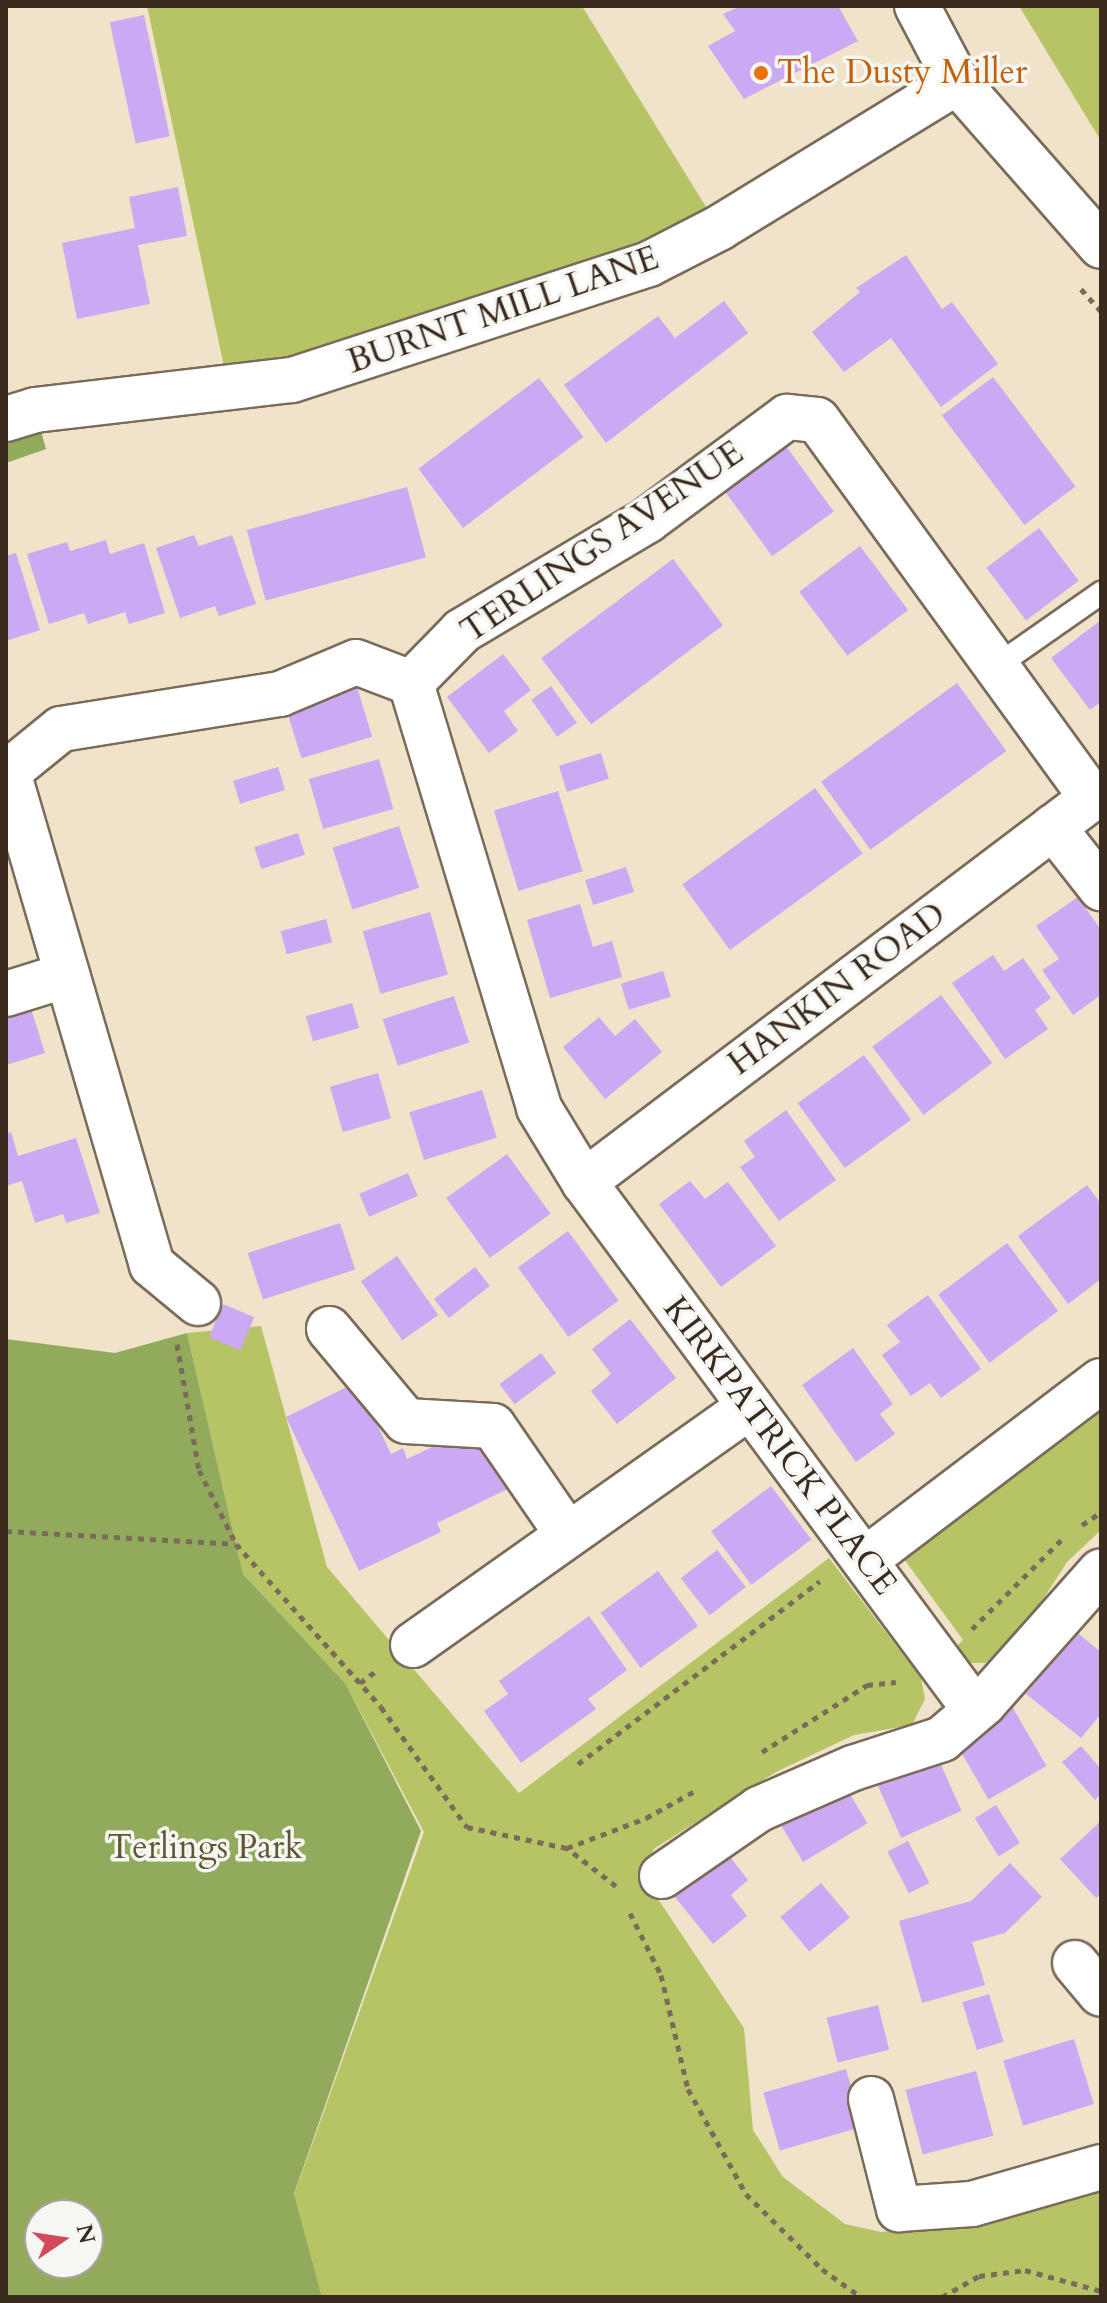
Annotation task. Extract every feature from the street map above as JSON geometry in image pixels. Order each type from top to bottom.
[{"type":"street","points":[[917,6],[957,82],[1101,246]]},
{"type":"street","name":"BURNT MILL LANE","points":[[6,419],[35,410],[292,380],[649,264],[732,221],[957,82]]},
{"type":"street","name":"TERLINGS AVENUE","points":[[411,683],[462,631],[648,520],[787,417],[817,420],[1092,798]]},
{"type":"street","points":[[198,1303],[152,1265],[8,772],[61,729],[280,694],[356,662],[411,683],[534,1095],[584,1182]]},
{"type":"street","name":"HANKIN ROAD","points":[[584,1182],[1092,798]]},
{"type":"street","points":[[1053,827],[1101,888]]},
{"type":"street","points":[[6,994],[67,975]]},
{"type":"street","name":"KIRKPATRICK PLACE","points":[[584,1182],[975,1710]]},
{"type":"street","points":[[329,1329],[406,1421],[493,1426],[568,1535]]},
{"type":"street","points":[[861,1556],[1101,1381]]},
{"type":"street","points":[[413,1645],[750,1406]]},
{"type":"street","points":[[662,1876],[759,1809],[853,1768],[942,1739],[975,1710],[1101,1571]]},
{"type":"street","points":[[871,2099],[899,2209],[972,2204],[1101,2167]]},
{"type":"lane","points":[[998,665],[1101,593]]},
{"type":"path","points":[[198,1303],[174,1326],[199,1470],[236,1544],[381,1707],[467,1827],[567,1848],[615,1885],[622,1898]]},
{"type":"path","points":[[749,1761],[867,1685],[910,1680],[992,1612],[1048,1550],[1101,1512]]},
{"type":"path","points":[[6,1531],[236,1544]]},
{"type":"path","points":[[578,1764],[861,1556]]},
{"type":"path","points":[[567,1848],[646,1818],[698,1790]]},
{"type":"path","points":[[629,1910],[661,1975],[688,2089],[746,2194],[822,2269],[861,2297]]},
{"type":"path","points":[[942,2297],[979,2276],[1025,2270],[1101,2291]]},
{"type":"green space","points":[[147,6],[582,6],[719,228],[229,390]]},
{"type":"green space","points":[[1019,6],[1101,6],[1101,141]]},
{"type":"green space","points":[[35,410],[46,449],[6,463],[6,414]]},
{"type":"green space","points":[[261,1326],[327,1567],[519,1793],[829,1558],[921,1678],[925,1699],[912,1725],[854,1735],[776,1772],[655,1848],[644,1865],[654,1893],[744,2028],[753,2130],[783,2177],[845,2224],[881,2232],[914,2229],[1101,2183],[1101,2297],[322,2297],[294,2195],[424,1832],[345,1683],[243,1574],[187,1333]]},
{"type":"green space","name":"Terlings Park","points":[[187,1333],[243,1574],[345,1683],[421,1831],[294,2194],[322,2297],[6,2297],[6,1339],[115,1353]]},
{"type":"green space","points":[[1101,1396],[1101,1530],[1067,1562],[1022,1632],[1002,1654],[985,1663],[969,1663],[953,1650],[963,1640],[896,1548]]},
{"type":"building","name":"The Dusty Miller","points":[[741,6],[838,6],[858,41],[744,99],[708,46],[735,31],[723,14]]},
{"type":"building","points":[[144,15],[170,136],[136,144],[110,22]]},
{"type":"building","points":[[178,187],[187,236],[138,245],[150,304],[77,319],[62,243],[135,228],[129,197]]},
{"type":"building","points":[[906,255],[942,309],[952,302],[998,364],[941,407],[891,338],[844,372],[812,332],[860,292],[856,288]]},
{"type":"building","points":[[724,301],[748,333],[606,443],[564,385],[658,316],[675,338]]},
{"type":"building","points":[[993,377],[1075,486],[1024,525],[942,416]]},
{"type":"building","points":[[539,378],[584,437],[463,528],[418,469]]},
{"type":"building","points":[[786,446],[834,512],[772,556],[725,491]]},
{"type":"building","points":[[407,487],[426,558],[266,600],[247,530]]},
{"type":"building","points":[[1039,528],[1079,581],[1026,620],[986,568]]},
{"type":"building","points":[[194,535],[199,546],[232,535],[256,604],[219,616],[215,606],[180,618],[156,548]]},
{"type":"building","points":[[106,540],[110,554],[144,543],[165,613],[129,624],[125,612],[88,624],[84,613],[49,624],[27,554],[67,542],[70,551]]},
{"type":"building","points":[[860,546],[908,610],[847,656],[799,592]]},
{"type":"building","points":[[16,553],[40,630],[6,641],[6,556]]},
{"type":"building","points":[[673,559],[723,625],[591,725],[541,658]]},
{"type":"building","points":[[1101,620],[1101,702],[1090,710],[1051,658]]},
{"type":"building","points":[[503,654],[531,690],[504,711],[518,731],[489,753],[447,697]]},
{"type":"building","points":[[957,683],[1006,751],[870,850],[821,782]]},
{"type":"building","points":[[551,686],[577,723],[557,737],[531,700]]},
{"type":"building","points":[[357,687],[372,737],[301,758],[286,709]]},
{"type":"building","points":[[601,753],[609,779],[567,792],[559,766]]},
{"type":"building","points":[[379,759],[393,809],[323,829],[309,779]]},
{"type":"building","points":[[278,767],[285,790],[240,804],[233,781]]},
{"type":"building","points":[[815,788],[863,854],[730,950],[682,884]]},
{"type":"building","points":[[558,791],[583,871],[518,891],[494,811]]},
{"type":"building","points":[[399,826],[419,888],[353,909],[332,848]]},
{"type":"building","points":[[298,833],[305,855],[261,869],[254,847]]},
{"type":"building","points":[[626,867],[634,892],[593,905],[585,880]]},
{"type":"building","points":[[1078,897],[1101,930],[1101,995],[1073,1015],[1042,970],[1059,959],[1036,926]]},
{"type":"building","points":[[580,904],[593,947],[612,941],[622,977],[550,998],[527,920]]},
{"type":"building","points":[[430,912],[448,974],[381,994],[363,931]]},
{"type":"building","points":[[326,919],[332,942],[287,954],[281,931]]},
{"type":"building","points":[[993,955],[1004,971],[1023,958],[1051,998],[1035,1010],[1048,1029],[1005,1059],[952,983]]},
{"type":"building","points":[[663,971],[671,997],[629,1010],[621,984]]},
{"type":"building","points":[[26,993],[45,1053],[6,1065],[6,999]]},
{"type":"building","points":[[941,995],[992,1063],[923,1115],[872,1047]]},
{"type":"building","points":[[454,996],[469,1043],[398,1066],[383,1019]]},
{"type":"building","points":[[352,1003],[359,1028],[313,1041],[306,1016]]},
{"type":"building","points":[[599,1017],[615,1036],[635,1019],[662,1052],[605,1099],[563,1047]]},
{"type":"building","points":[[864,1055],[911,1120],[845,1168],[798,1103]]},
{"type":"building","points":[[378,1073],[391,1118],[343,1132],[330,1087]]},
{"type":"building","points":[[482,1090],[497,1138],[424,1160],[409,1112]]},
{"type":"building","points":[[786,1110],[836,1180],[779,1221],[740,1167],[755,1157],[744,1141]]},
{"type":"building","points":[[11,1132],[18,1156],[76,1138],[100,1213],[66,1223],[63,1214],[35,1223],[22,1181],[6,1186],[6,1134]]},
{"type":"building","points":[[507,1154],[550,1214],[490,1258],[446,1198]]},
{"type":"building","points":[[408,1173],[418,1196],[369,1217],[359,1194]]},
{"type":"building","points":[[690,1181],[705,1199],[728,1182],[776,1246],[721,1287],[659,1204]]},
{"type":"building","points":[[1087,1185],[1101,1204],[1101,1279],[1068,1304],[1018,1236]]},
{"type":"building","points":[[340,1223],[355,1270],[263,1300],[248,1253]]},
{"type":"building","points":[[568,1231],[619,1301],[568,1337],[518,1267]]},
{"type":"building","points":[[1007,1243],[1058,1311],[989,1363],[938,1295]]},
{"type":"building","points":[[397,1256],[438,1315],[402,1340],[361,1281]]},
{"type":"building","points":[[475,1267],[490,1286],[449,1318],[434,1299]]},
{"type":"building","points":[[928,1295],[981,1369],[941,1398],[930,1383],[911,1396],[882,1355],[900,1342],[887,1325]]},
{"type":"building","points":[[223,1304],[254,1317],[240,1350],[209,1337]]},
{"type":"building","points":[[630,1319],[676,1378],[617,1424],[591,1391],[611,1374],[592,1349]]},
{"type":"building","points":[[853,1348],[893,1404],[880,1414],[895,1434],[856,1462],[802,1385]]},
{"type":"building","points":[[541,1353],[556,1373],[515,1404],[499,1384]]},
{"type":"building","points":[[357,1382],[391,1454],[403,1448],[407,1459],[481,1424],[512,1487],[437,1523],[441,1532],[359,1571],[286,1417]]},
{"type":"building","points":[[771,1486],[811,1540],[751,1585],[711,1531]]},
{"type":"building","points":[[717,1550],[746,1587],[710,1615],[681,1578]]},
{"type":"building","points":[[658,1571],[698,1626],[641,1668],[601,1613]]},
{"type":"building","points":[[589,1616],[627,1670],[588,1699],[596,1709],[521,1763],[484,1711],[508,1694],[499,1681]]},
{"type":"building","points":[[1069,1626],[1101,1652],[1101,1714],[1081,1738],[1026,1694],[1052,1662],[1046,1656]]},
{"type":"building","points":[[1013,1708],[1046,1766],[988,1800],[955,1742]]},
{"type":"building","points":[[1081,1746],[1101,1769],[1101,1794],[1095,1800],[1062,1762]]},
{"type":"building","points":[[933,1747],[961,1811],[901,1838],[873,1774]]},
{"type":"building","points":[[836,1771],[867,1823],[803,1862],[772,1810]]},
{"type":"building","points":[[996,1805],[1020,1843],[999,1856],[975,1818]]},
{"type":"building","points":[[1101,1821],[1101,1893],[1096,1898],[1060,1859]]},
{"type":"building","points":[[908,1841],[929,1883],[909,1893],[888,1851]]},
{"type":"building","points":[[720,1844],[748,1880],[731,1895],[747,1916],[713,1944],[666,1886]]},
{"type":"building","points":[[1010,1863],[1042,1897],[1005,1933],[972,1942],[985,1985],[922,2003],[899,1921],[971,1901]]},
{"type":"building","points":[[821,1883],[850,1917],[809,1952],[780,1917]]},
{"type":"building","points":[[989,1994],[1004,2042],[977,2050],[962,2002]]},
{"type":"building","points":[[878,2005],[889,2050],[838,2062],[827,2018]]},
{"type":"building","points":[[1074,2039],[1094,2104],[1023,2126],[1003,2061]]},
{"type":"building","points":[[846,2069],[863,2127],[780,2150],[763,2093]]},
{"type":"building","points":[[976,2071],[993,2136],[923,2155],[905,2090]]},
{"type":"place","name":"The Dusty Miller","points":[[761,73]]}]
